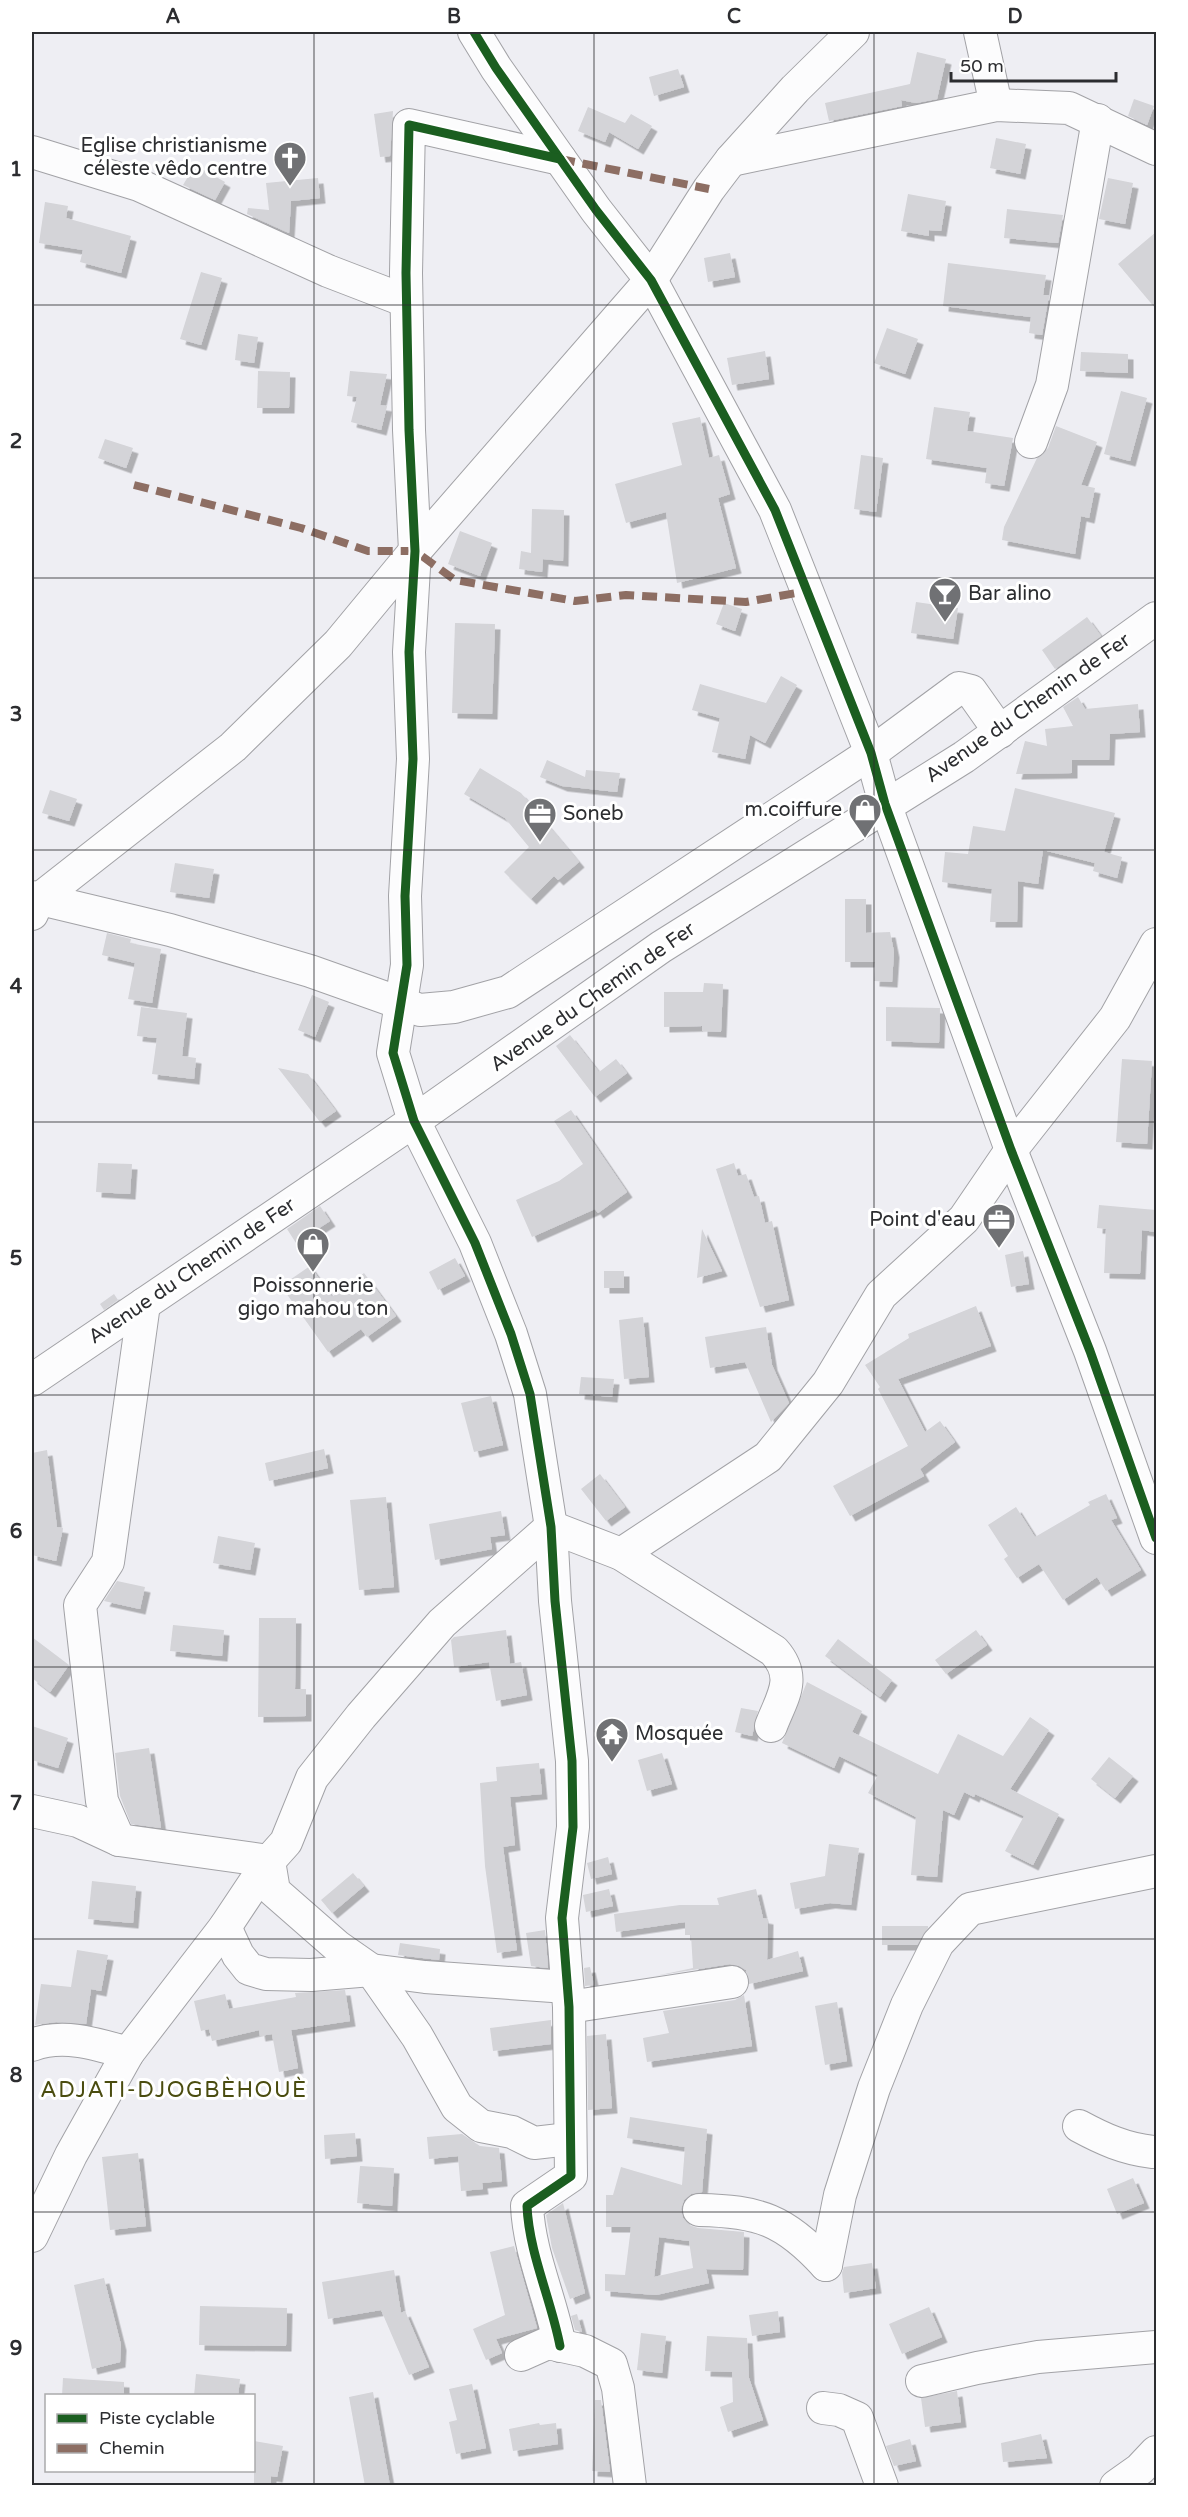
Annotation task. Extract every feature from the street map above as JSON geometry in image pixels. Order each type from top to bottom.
[{"type":"street","points":[[474,32],[495,68],[632,258],[651,280],[776,510],[871,753],[885,804],[1011,1150],[1090,1351],[1156,1538]]},
{"type":"street","points":[[34,904],[233,747],[338,644],[415,551],[651,280],[709,189],[731,160],[795,89],[853,32]]},
{"type":"street","points":[[980,32],[996,105]]},
{"type":"street","points":[[731,160],[996,105],[1070,108],[1156,149]]},
{"type":"street","points":[[1031,442],[1052,385],[1098,120]]},
{"type":"street","points":[[560,159],[409,125],[406,301],[415,551],[409,652],[413,759],[405,896],[407,965],[393,1053],[414,1121],[475,1243],[511,1334],[530,1394],[551,1527],[555,1601],[572,1761],[573,1827],[562,1918],[568,1997],[571,2176],[527,2206],[528,2230],[554,2314],[560,2346]]},
{"type":"street","points":[[32,152],[140,186],[328,271],[406,301]]},
{"type":"street","name":"Avenue du Chemin de Fer","points":[[32,1380],[414,1121],[661,947],[885,804],[964,757],[1156,618]]},
{"type":"street","points":[[34,904],[170,930],[310,971],[420,1010],[454,1007],[508,992],[871,753],[959,688],[971,691],[1000,732]]},
{"type":"street","points":[[621,1554],[768,1457],[828,1383],[881,1295],[964,1219],[1011,1150],[1115,1018],[1156,944]]},
{"type":"street","points":[[119,1840],[102,1801],[80,1605],[108,1563],[144,1304]]},
{"type":"street","points":[[551,1527],[621,1554],[774,1651],[785,1664],[789,1678],[771,1726]]},
{"type":"street","points":[[32,2236],[71,2155],[128,2053],[225,1927],[269,1862],[286,1842],[312,1778],[361,1716],[442,1623],[551,1527]]},
{"type":"street","points":[[32,1811],[78,1821],[119,1840],[269,1862]]},
{"type":"street","points":[[269,1862],[274,1892],[338,1947],[371,1970],[417,2036],[457,2106],[481,2126],[512,2132],[534,2144],[569,2139]]},
{"type":"street","points":[[699,2210],[753,2214],[780,2224],[812,2248],[826,2265],[840,2195],[871,2097],[907,2005],[938,1943],[970,1909],[1156,1870]]},
{"type":"street","points":[[225,1927],[238,1955],[249,1969],[266,1974],[311,1975],[371,1970],[568,1997],[732,1982]]},
{"type":"street","points":[[32,2045],[41,2041],[85,2040],[128,2053]]},
{"type":"street","points":[[1079,2126],[1132,2150],[1153,2152]]},
{"type":"street","points":[[521,2355],[548,2343],[585,2351],[611,2364],[618,2388],[630,2486]]},
{"type":"street","points":[[922,2381],[977,2368],[1038,2358],[1156,2347]]},
{"type":"street","points":[[823,2408],[839,2410],[857,2418],[882,2486]]},
{"type":"street","points":[[1116,2486],[1140,2469],[1156,2452]]},
{"type":"building","points":[[917,52],[946,59],[937,99],[916,103],[901,100],[902,106],[829,121],[825,103],[910,84]]},
{"type":"building","points":[[678,69],[684,87],[654,96],[649,77]]},
{"type":"building","points":[[1134,99],[1154,106],[1147,125],[1128,116]]},
{"type":"building","points":[[588,107],[625,123],[631,114],[652,126],[638,149],[609,132],[605,142],[578,131]]},
{"type":"building","points":[[393,111],[390,156],[380,157],[374,114]]},
{"type":"building","points":[[996,138],[1026,144],[1020,174],[990,168]]},
{"type":"building","points":[[195,165],[225,182],[215,200],[183,185]]},
{"type":"building","points":[[318,178],[320,198],[291,201],[289,233],[247,214],[248,208],[269,210],[266,183]]},
{"type":"building","points":[[1108,178],[1133,183],[1125,224],[1099,219]]},
{"type":"building","points":[[908,194],[946,201],[941,231],[929,230],[929,236],[901,231]]},
{"type":"building","points":[[45,202],[68,206],[66,218],[131,236],[121,273],[80,262],[83,250],[39,243]]},
{"type":"building","points":[[1007,209],[1063,215],[1058,243],[1004,238]]},
{"type":"building","points":[[1156,232],[1156,309],[1118,264]]},
{"type":"building","points":[[730,253],[735,277],[708,282],[704,258]]},
{"type":"building","points":[[948,263],[1046,275],[1043,295],[1049,295],[1042,335],[1029,333],[1031,317],[943,306]]},
{"type":"building","points":[[201,272],[222,278],[201,345],[180,339]]},
{"type":"building","points":[[887,328],[918,339],[905,374],[874,363]]},
{"type":"building","points":[[238,334],[258,337],[254,363],[235,360]]},
{"type":"building","points":[[765,351],[769,379],[732,385],[727,358]]},
{"type":"building","points":[[1081,352],[1128,354],[1128,373],[1080,371]]},
{"type":"building","points":[[258,371],[290,372],[289,408],[257,408]]},
{"type":"building","points":[[350,371],[387,374],[380,405],[387,406],[381,430],[351,422],[357,397],[347,396]]},
{"type":"building","points":[[1121,391],[1147,398],[1130,461],[1104,454]]},
{"type":"building","points":[[934,407],[970,412],[967,431],[1013,438],[1004,486],[985,483],[987,468],[926,459]]},
{"type":"building","points":[[700,417],[709,458],[719,455],[730,494],[718,498],[736,568],[677,583],[666,512],[626,523],[615,484],[682,465],[672,423]]},
{"type":"building","points":[[1056,426],[1097,442],[1081,485],[1095,488],[1089,518],[1081,516],[1075,554],[1002,540],[1004,527],[1037,458],[1048,448]]},
{"type":"building","points":[[105,439],[133,448],[126,468],[98,458]]},
{"type":"building","points":[[861,455],[883,458],[876,512],[854,509]]},
{"type":"building","points":[[532,509],[564,510],[563,561],[543,559],[542,572],[519,569],[521,551],[531,553]]},
{"type":"building","points":[[460,531],[492,543],[480,576],[448,564]]},
{"type":"building","points":[[916,602],[958,608],[953,639],[911,633]]},
{"type":"building","points":[[724,603],[742,609],[735,631],[716,624]]},
{"type":"building","points":[[1087,617],[1101,636],[1055,669],[1042,650]]},
{"type":"building","points":[[455,623],[495,624],[492,714],[452,713]]},
{"type":"building","points":[[781,676],[797,685],[765,743],[750,735],[745,759],[712,752],[720,718],[692,710],[700,684],[766,703]]},
{"type":"building","points":[[1078,697],[1085,709],[1138,704],[1140,732],[1110,734],[1109,760],[1072,760],[1072,773],[1016,774],[1025,741],[1047,746],[1045,729],[1073,726],[1063,707]]},
{"type":"building","points":[[547,760],[585,777],[586,770],[620,773],[617,792],[562,786],[540,777]]},
{"type":"building","points":[[480,768],[521,793],[579,862],[558,880],[554,876],[531,899],[504,872],[529,847],[505,818],[464,794]]},
{"type":"building","points":[[1015,788],[1115,813],[1104,852],[1122,857],[1117,878],[1093,871],[1095,863],[1043,850],[1038,884],[1018,881],[1017,922],[990,922],[992,889],[942,882],[945,852],[968,854],[973,826],[1005,831]]},
{"type":"building","points":[[50,790],[77,799],[69,821],[42,813]]},
{"type":"building","points":[[175,863],[214,869],[209,898],[170,892]]},
{"type":"building","points":[[845,899],[866,899],[866,933],[890,932],[894,952],[892,982],[874,981],[875,962],[845,962]]},
{"type":"building","points":[[107,933],[131,939],[130,943],[161,949],[152,1003],[128,999],[135,963],[102,955]]},
{"type":"building","points":[[704,983],[723,984],[721,1032],[702,1031],[702,1026],[664,1027],[664,992],[703,992]]},
{"type":"building","points":[[312,995],[329,1002],[315,1037],[298,1030]]},
{"type":"building","points":[[141,1007],[187,1013],[182,1056],[196,1058],[194,1079],[152,1074],[157,1038],[137,1036]]},
{"type":"building","points":[[886,1007],[940,1008],[939,1043],[886,1041]]},
{"type":"building","points":[[570,1035],[599,1072],[616,1059],[627,1073],[595,1097],[556,1046]]},
{"type":"building","points":[[1122,1059],[1152,1061],[1147,1144],[1116,1142]]},
{"type":"building","points":[[278,1068],[308,1074],[336,1111],[320,1122]]},
{"type":"building","points":[[571,1110],[627,1192],[598,1213],[595,1209],[532,1237],[516,1200],[559,1181],[583,1164],[554,1121]]},
{"type":"building","points":[[98,1163],[132,1164],[130,1194],[96,1192]]},
{"type":"building","points":[[734,1163],[738,1176],[746,1174],[754,1197],[759,1196],[765,1223],[772,1221],[789,1300],[760,1307],[716,1169]]},
{"type":"building","points":[[1099,1205],[1156,1210],[1156,1232],[1142,1230],[1140,1274],[1104,1273],[1106,1229],[1097,1228]]},
{"type":"building","points":[[320,1206],[330,1221],[296,1243],[287,1229]]},
{"type":"building","points":[[702,1229],[722,1271],[697,1278]]},
{"type":"building","points":[[1023,1251],[1029,1284],[1011,1287],[1005,1255]]},
{"type":"building","points":[[455,1258],[465,1276],[438,1290],[429,1272]]},
{"type":"building","points":[[310,1266],[332,1297],[364,1273],[396,1316],[367,1337],[361,1329],[328,1352],[281,1286]]},
{"type":"building","points":[[604,1271],[624,1271],[624,1288],[604,1288]]},
{"type":"building","points":[[114,1294],[118,1300],[104,1310],[100,1304]]},
{"type":"building","points":[[976,1306],[991,1346],[898,1379],[925,1432],[940,1421],[955,1442],[920,1469],[924,1476],[850,1516],[833,1486],[908,1446],[878,1389],[880,1387],[865,1365],[909,1338],[908,1334]]},
{"type":"building","points":[[643,1317],[649,1377],[624,1379],[619,1320]]},
{"type":"building","points":[[766,1327],[772,1365],[789,1403],[771,1422],[745,1362],[710,1368],[705,1337]]},
{"type":"building","points":[[581,1377],[614,1379],[612,1397],[579,1394]]},
{"type":"building","points":[[491,1396],[503,1445],[474,1452],[461,1403]]},
{"type":"building","points":[[324,1449],[328,1468],[269,1481],[265,1463]]},
{"type":"building","points":[[47,1450],[57,1527],[63,1528],[56,1561],[32,1555],[32,1453]]},
{"type":"building","points":[[600,1474],[625,1507],[606,1521],[581,1489]]},
{"type":"building","points":[[1106,1494],[1117,1518],[1111,1520],[1141,1570],[1106,1591],[1097,1577],[1063,1600],[1039,1564],[1017,1578],[1004,1559],[1008,1556],[988,1525],[1016,1507],[1035,1537],[1090,1505],[1088,1502]]},
{"type":"building","points":[[386,1497],[394,1587],[359,1590],[350,1500]]},
{"type":"building","points":[[501,1511],[505,1535],[490,1537],[492,1549],[435,1560],[429,1524]]},
{"type":"building","points":[[218,1536],[255,1543],[250,1570],[213,1563]]},
{"type":"building","points":[[117,1581],[145,1587],[140,1609],[104,1601]]},
{"type":"building","points":[[259,1618],[296,1618],[295,1689],[306,1689],[306,1716],[258,1717]]},
{"type":"building","points":[[173,1625],[224,1630],[222,1656],[170,1651]]},
{"type":"building","points":[[506,1630],[510,1664],[521,1662],[527,1695],[496,1701],[489,1662],[454,1667],[451,1640],[454,1637]]},
{"type":"building","points":[[976,1630],[987,1645],[946,1674],[935,1660]]},
{"type":"building","points":[[32,1637],[69,1665],[50,1692],[32,1678]]},
{"type":"building","points":[[838,1639],[892,1680],[880,1697],[825,1656]]},
{"type":"building","points":[[807,1682],[862,1711],[852,1732],[938,1774],[958,1734],[1003,1756],[1030,1717],[1049,1730],[1010,1789],[1059,1814],[1033,1865],[1005,1851],[1024,1816],[975,1794],[974,1797],[964,1792],[954,1815],[943,1810],[937,1877],[911,1875],[916,1817],[868,1793],[878,1775],[839,1756],[834,1768],[782,1743]]},
{"type":"building","points":[[741,1708],[758,1711],[752,1736],[735,1732]]},
{"type":"building","points":[[32,1726],[68,1738],[58,1768],[32,1760]]},
{"type":"building","points":[[149,1748],[161,1828],[131,1824],[120,1796],[115,1753]]},
{"type":"building","points":[[662,1753],[672,1784],[647,1791],[638,1760]]},
{"type":"building","points":[[1109,1757],[1133,1776],[1115,1798],[1091,1779]]},
{"type":"building","points":[[539,1763],[542,1794],[510,1797],[515,1845],[503,1847],[517,1950],[497,1953],[485,1866],[480,1783],[497,1781],[496,1767]]},
{"type":"building","points":[[829,1844],[859,1848],[851,1905],[830,1903],[795,1909],[790,1883],[825,1876]]},
{"type":"building","points":[[608,1857],[612,1874],[591,1879],[587,1863]]},
{"type":"building","points":[[353,1873],[364,1886],[332,1913],[321,1900]]},
{"type":"building","points":[[92,1881],[136,1886],[133,1923],[88,1919]]},
{"type":"building","points":[[609,1889],[613,1906],[586,1912],[583,1895]]},
{"type":"building","points":[[756,1889],[763,1918],[768,1919],[767,1960],[798,1951],[803,1971],[749,1984],[746,1970],[730,1964],[655,1976],[693,1968],[691,1935],[685,1935],[685,1922],[616,1932],[614,1914],[680,1905],[719,1905],[717,1898]]},
{"type":"building","points":[[882,1926],[928,1926],[928,1928],[917,1945],[882,1945]]},
{"type":"building","points":[[545,1930],[548,1968],[531,1966],[526,1933]]},
{"type":"building","points":[[400,1943],[440,1949],[439,1960],[398,1955]]},
{"type":"building","points":[[77,1950],[108,1955],[101,1991],[91,1989],[86,2024],[56,2022],[35,2025],[41,1984],[71,1987]]},
{"type":"building","points":[[590,1967],[594,1985],[585,1986],[584,1968]]},
{"type":"building","points":[[345,1990],[350,2021],[291,2030],[298,2068],[279,2072],[272,2034],[260,2036],[259,2030],[212,2041],[209,2029],[201,2031],[194,2001],[225,1994],[229,2009],[296,1997],[295,1993]]},
{"type":"building","points":[[744,1995],[752,2046],[647,2062],[643,2038],[669,2033],[663,2011],[735,2000]]},
{"type":"building","points":[[837,2002],[847,2061],[825,2065],[815,2006]]},
{"type":"building","points":[[551,2020],[551,2044],[493,2051],[490,2028]]},
{"type":"building","points":[[606,2034],[612,2108],[588,2110],[587,2036]]},
{"type":"building","points":[[630,2117],[707,2129],[702,2192],[691,2194],[684,2200],[681,2209],[683,2218],[689,2225],[698,2228],[744,2232],[743,2270],[706,2269],[709,2283],[656,2295],[605,2291],[605,2274],[625,2275],[631,2227],[606,2227],[606,2195],[613,2195],[621,2167],[682,2185],[685,2147],[627,2138]],"holes":[[[659,2237],[689,2241],[693,2268],[654,2277]]]},
{"type":"building","points":[[355,2133],[357,2156],[325,2159],[324,2135]]},
{"type":"building","points":[[462,2134],[480,2146],[499,2148],[502,2181],[482,2183],[483,2189],[461,2191],[458,2156],[429,2159],[427,2137]]},
{"type":"building","points":[[138,2153],[146,2226],[110,2230],[102,2157]]},
{"type":"building","points":[[360,2166],[394,2168],[392,2206],[357,2203]]},
{"type":"building","points":[[1133,2178],[1144,2203],[1117,2214],[1107,2189]]},
{"type":"building","points":[[563,2203],[585,2293],[570,2299],[552,2248],[546,2215]]},
{"type":"building","points":[[514,2246],[537,2328],[496,2339],[502,2353],[486,2360],[473,2329],[505,2315],[490,2252]]},
{"type":"building","points":[[872,2263],[876,2288],[844,2293],[842,2273],[844,2267]]},
{"type":"building","points":[[394,2270],[401,2313],[405,2311],[429,2367],[409,2375],[381,2310],[328,2319],[322,2282]]},
{"type":"building","points":[[104,2278],[121,2345],[120,2362],[92,2369],[74,2285]]},
{"type":"building","points":[[200,2306],[287,2308],[286,2346],[199,2345]]},
{"type":"building","points":[[929,2307],[942,2337],[902,2354],[889,2324]]},
{"type":"building","points":[[778,2311],[780,2332],[752,2336],[749,2315]]},
{"type":"building","points":[[577,2314],[582,2332],[575,2330],[571,2316]]},
{"type":"building","points":[[641,2333],[666,2336],[662,2373],[637,2370]]},
{"type":"building","points":[[707,2336],[747,2338],[749,2378],[763,2420],[728,2432],[720,2407],[733,2402],[732,2372],[705,2371]]},
{"type":"building","points":[[196,2374],[240,2379],[238,2394],[194,2394]]},
{"type":"building","points":[[63,2378],[124,2382],[124,2394],[62,2394]]},
{"type":"building","points":[[472,2384],[486,2448],[456,2454],[449,2422],[457,2420],[449,2389]]},
{"type":"building","points":[[957,2391],[961,2422],[925,2427],[921,2398]]},
{"type":"building","points":[[373,2392],[390,2486],[365,2486],[349,2397]]},
{"type":"building","points":[[595,2400],[601,2400],[610,2472],[592,2471]]},
{"type":"building","points":[[539,2423],[540,2425],[556,2423],[558,2444],[513,2451],[509,2429]]},
{"type":"building","points":[[1041,2434],[1047,2458],[1003,2462],[1001,2443]]},
{"type":"building","points":[[910,2439],[916,2461],[894,2466],[886,2446]]},
{"type":"building","points":[[255,2441],[283,2446],[277,2477],[271,2476],[271,2486],[254,2486]]},
{"type":"marked path","points":[[560,159],[709,189]]},
{"type":"marked path","points":[[134,485],[301,528],[368,551],[415,551],[455,580],[575,601],[626,595],[746,602],[807,591]]},
{"type":"cycle path","points":[[474,32],[496,68],[596,210],[651,280],[775,510],[871,753],[885,804],[1011,1150],[1090,1351],[1156,1538]]},
{"type":"cycle path","points":[[560,159],[409,125],[406,273],[409,430],[415,551],[409,652],[413,759],[405,896],[407,965],[393,1053],[414,1121],[475,1243],[511,1334],[530,1394],[551,1527],[555,1601],[572,1761],[573,1827],[562,1918],[569,2007],[571,2176],[527,2206],[536,2259],[560,2346]]},
{"type":"place","name":"Eglise christianisme céleste vêdo centre","points":[[290,187]]},
{"type":"place","name":"Bar alino","points":[[945,623]]},
{"type":"place","name":"m.coiffure","points":[[865,839]]},
{"type":"place","name":"Soneb","points":[[540,843]]},
{"type":"place","name":"Point d'eau","points":[[999,1249]]},
{"type":"place","name":"Poissonnerie gigo mahou ton","points":[[313,1273]]},
{"type":"place","name":"Mosquée","points":[[612,1763]]},
{"type":"district","name":"ADJATI-DJOGBÈHOUÈ","points":[[174,2090]]}]
